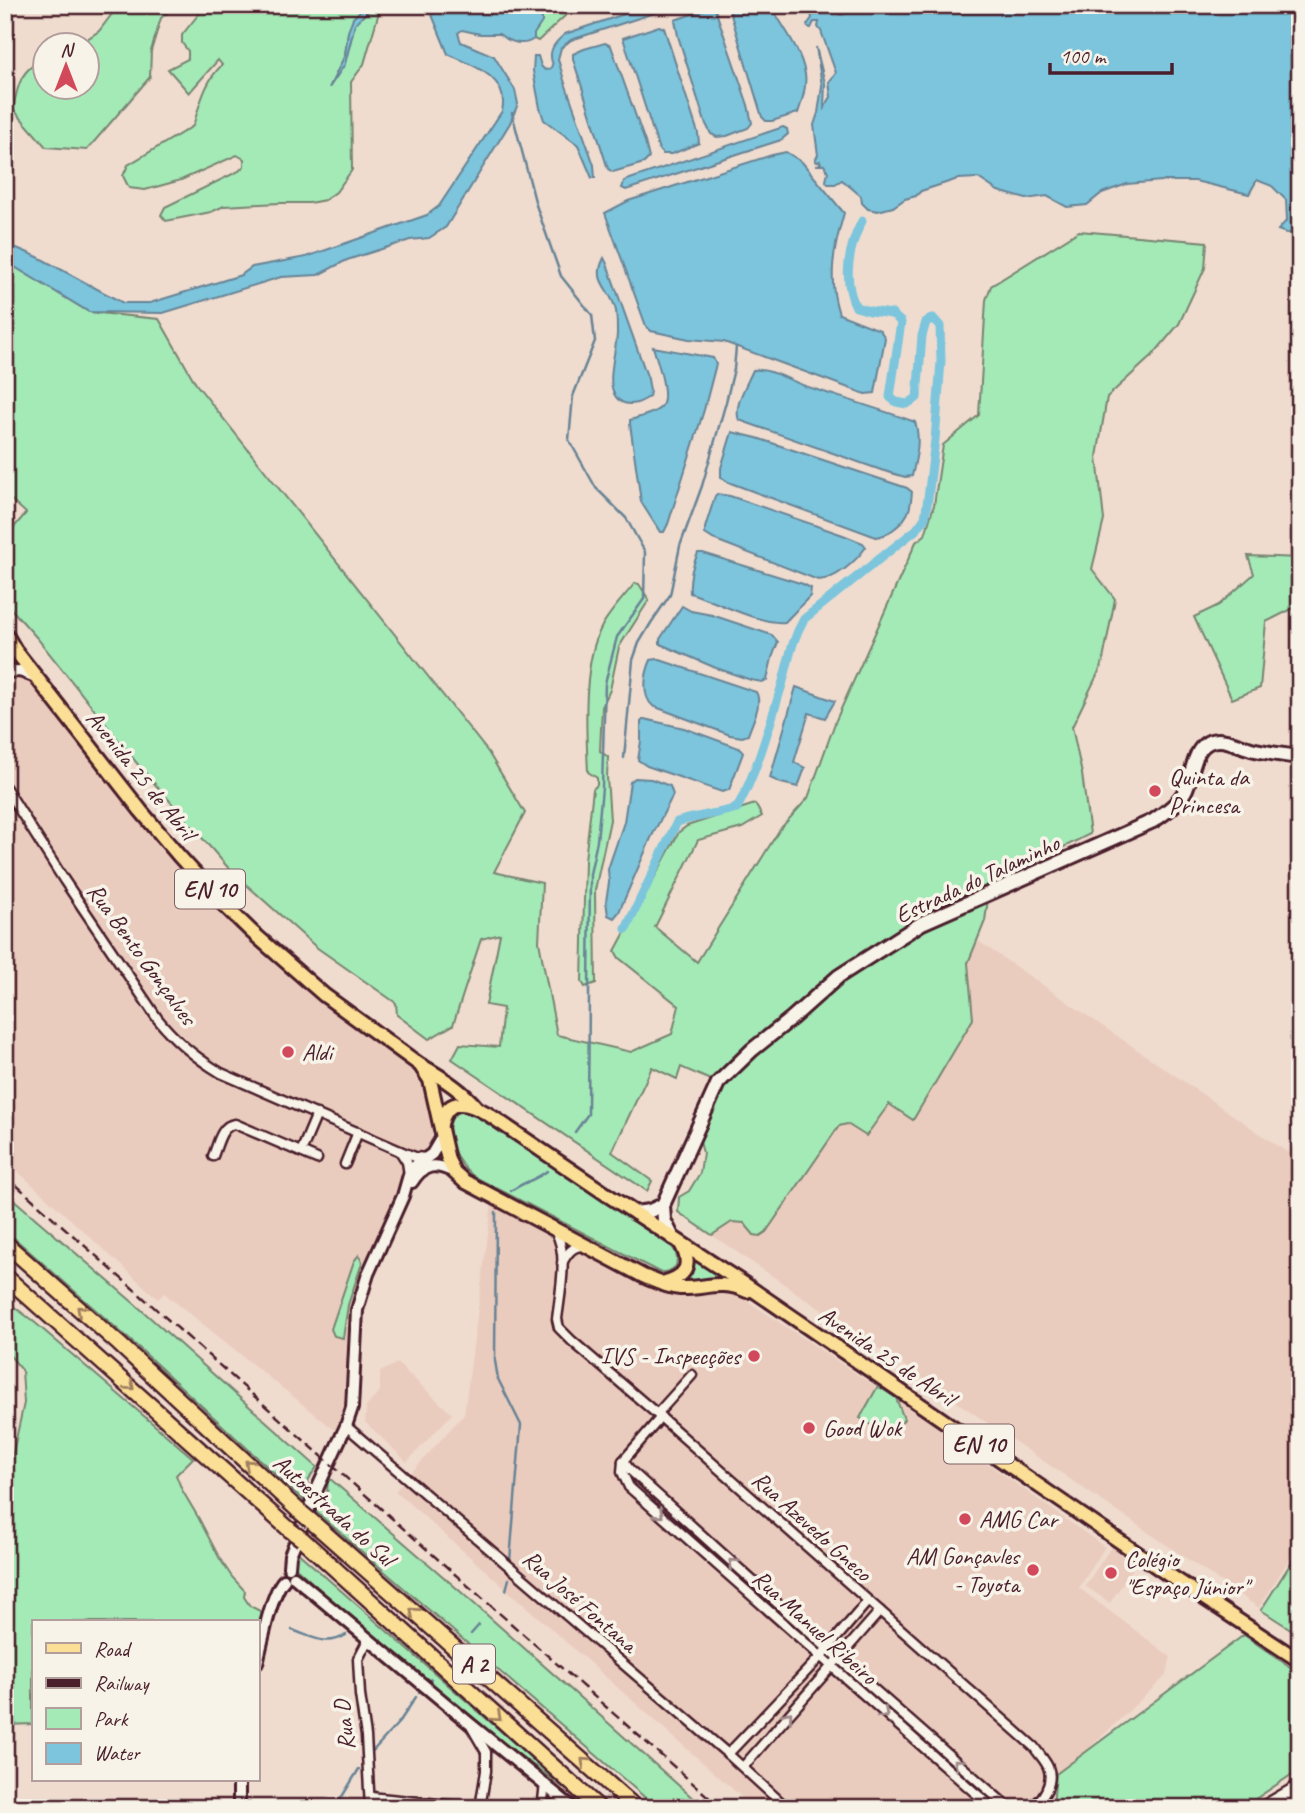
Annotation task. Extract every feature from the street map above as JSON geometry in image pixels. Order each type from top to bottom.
[{"type":"highway","name":"Autoestrada do Sul","points":[[5,1243],[311,1521],[636,1808]]},
{"type":"highway","name":"Autoestrada do Sul","points":[[5,1276],[599,1808]]},
{"type":"main road","name":"Avenida 25 de Abril","points":[[5,633],[36,677],[179,856],[262,942],[324,995],[419,1065],[468,1097],[477,1107],[1300,1661]]},
{"type":"main road","name":"Estrada do Talaminho","points":[[663,1205],[718,1083],[752,1050],[839,976],[922,923],[1166,813],[1186,790],[1199,751],[1207,743],[1220,740],[1253,750],[1300,757]]},
{"type":"main road","name":"Avenida 25 de Abril","points":[[419,1065],[430,1080],[448,1160],[454,1172],[464,1181],[662,1284],[683,1288],[723,1284],[764,1298]]},
{"type":"main road","points":[[441,1131],[444,1114],[455,1104],[477,1107]]},
{"type":"main road","points":[[635,1213],[663,1205],[665,1223],[686,1253],[685,1270],[675,1280],[662,1284]]},
{"type":"street","points":[[5,672],[20,671],[36,677]]},
{"type":"street","name":"Rua Bento Gonçalves","points":[[5,787],[157,1018],[168,1032],[200,1061],[400,1151],[427,1158]]},
{"type":"street","points":[[301,1152],[317,1114]]},
{"type":"street","points":[[213,1156],[225,1128],[230,1124],[239,1125],[317,1160]]},
{"type":"street","points":[[259,1655],[275,1595],[280,1584],[289,1575],[290,1555],[352,1408],[357,1310],[368,1274],[410,1175],[415,1166],[432,1154],[441,1131]]},
{"type":"street","points":[[345,1164],[358,1132]]},
{"type":"street","points":[[400,1151],[407,1162],[410,1175]]},
{"type":"street","points":[[402,1196],[418,1173],[432,1165],[454,1172]]},
{"type":"street","name":"Rua Azevedo Gneco","points":[[554,1229],[560,1241],[562,1263],[557,1319],[559,1328],[1034,1746],[1049,1769],[1048,1788],[1039,1802],[1030,1808]]},
{"type":"street","points":[[562,1263],[566,1254],[573,1249],[587,1247]]},
{"type":"street","points":[[692,1375],[623,1461],[839,1659],[1009,1808]]},
{"type":"street","name":"Rua José Fontana","points":[[346,1426],[728,1754],[787,1808]]},
{"type":"street","name":"Rua Manuel Ribeiro","points":[[623,1461],[622,1472],[629,1487],[973,1791],[990,1805],[1002,1808]]},
{"type":"street","points":[[289,1575],[573,1808]]},
{"type":"street","points":[[728,1754],[820,1657],[868,1601]]},
{"type":"street","points":[[743,1767],[880,1611]]},
{"type":"street","name":"Rua D","points":[[369,1640],[358,1659],[370,1808]]},
{"type":"street","points":[[370,1797],[479,1808],[486,1771],[486,1752],[469,1723]]},
{"type":"street","points":[[239,1782],[239,1808]]},
{"type":"street","points":[[542,1808],[545,1784]]},
{"type":"street","points":[[1259,1808],[1300,1784]]},
{"type":"street","points":[[1273,1808],[1300,1792]]},
{"type":"shaded area","points":[[16,661],[225,914],[341,1017],[419,1074],[425,1087],[431,1112],[431,1142],[358,1297],[346,1408],[337,1432],[164,1293],[158,1299],[5,1160],[5,668]]},
{"type":"shaded area","points":[[968,934],[1300,1161],[1300,1542],[1259,1608],[678,1212]]},
{"type":"shaded area","points":[[492,1203],[664,1290],[737,1294],[932,1424],[1105,1547],[1079,1588],[1171,1657],[1166,1676],[1026,1808],[754,1808],[395,1491],[464,1414]]},
{"type":"shaded area","points":[[397,1363],[452,1414],[407,1462],[365,1422],[366,1407],[380,1391],[380,1372]]},
{"type":"shaded area","name":"Colégio \"Espaço Júnior\"","points":[[1113,1544],[1138,1561],[1110,1603],[1085,1586]]},
{"type":"green space","points":[[126,5],[176,5],[161,18],[151,51],[150,77],[87,150],[46,147],[13,109],[22,78],[32,66],[32,102],[102,102],[102,32],[98,32],[112,14],[127,8]]},
{"type":"green space","points":[[206,5],[362,5],[348,32],[345,55],[334,80],[349,48],[355,23],[368,11],[367,5],[381,5],[364,64],[351,82],[352,170],[336,192],[325,200],[224,206],[211,212],[166,221],[161,215],[165,207],[239,171],[244,166],[244,159],[237,155],[181,180],[145,190],[129,188],[123,176],[128,165],[193,126],[207,86],[222,65],[218,60],[189,93],[168,69],[188,59],[182,35]]},
{"type":"green space","points":[[518,5],[586,5],[568,13],[538,41],[534,39]]},
{"type":"green space","points":[[1079,231],[1207,242],[1205,268],[1179,324],[1153,355],[1107,397],[1097,457],[1104,520],[1092,569],[1115,599],[1102,665],[1072,727],[1090,834],[990,884],[985,921],[968,963],[973,1019],[913,1120],[889,1104],[866,1136],[847,1124],[839,1126],[766,1232],[760,1236],[754,1235],[744,1223],[732,1222],[712,1235],[678,1212],[679,1197],[689,1191],[700,1173],[703,1153],[699,1138],[713,1081],[681,1067],[677,1079],[652,1067],[612,1152],[652,1181],[647,1191],[452,1059],[460,1044],[499,1047],[503,1008],[486,1005],[500,934],[481,939],[453,1025],[429,1039],[397,1015],[396,1003],[316,947],[231,871],[140,767],[5,602],[5,538],[26,513],[5,494],[5,261],[89,312],[159,319],[196,384],[488,752],[525,813],[494,872],[542,883],[539,942],[557,1035],[631,1052],[672,1034],[679,1006],[619,958],[615,951],[679,832],[687,826],[755,804],[762,816],[742,828],[698,840],[655,927],[697,962],[780,829],[808,798],[836,720],[916,542],[925,535],[934,505],[943,445],[979,415],[986,300],[991,286]]},
{"type":"green space","points":[[1248,556],[1300,558],[1300,605],[1266,622],[1260,688],[1232,699],[1194,617],[1219,605],[1254,574]]},
{"type":"green space","points":[[635,583],[639,584],[649,600],[619,647],[610,690],[602,707],[600,751],[608,757],[610,820],[595,890],[596,983],[585,987],[582,982],[585,860],[593,789],[597,785],[597,778],[588,772],[588,678],[602,626]]},
{"type":"green space","points":[[467,1110],[672,1247],[677,1255],[676,1266],[659,1272],[473,1176],[458,1159],[449,1129],[453,1116]]},
{"type":"green space","points":[[5,1192],[317,1467],[308,1482],[303,1500],[139,1348],[5,1230]]},
{"type":"green space","points":[[690,1254],[731,1280],[680,1284],[686,1278]]},
{"type":"green space","points":[[359,1255],[362,1263],[348,1305],[343,1338],[334,1336],[331,1329],[354,1261]]},
{"type":"green space","points":[[5,1300],[193,1458],[176,1475],[182,1490],[220,1559],[245,1591],[244,1597],[250,1606],[262,1612],[259,1623],[259,1620],[32,1620],[32,1724],[5,1725],[5,1489],[24,1403],[22,1370],[5,1350]]},
{"type":"green space","points":[[878,1386],[896,1398],[904,1419],[891,1437],[860,1418]]},
{"type":"green space","points":[[328,1477],[704,1808],[657,1808],[315,1511],[327,1495]]},
{"type":"green space","points":[[1300,1549],[1300,1635],[1261,1610]]},
{"type":"green space","points":[[296,1551],[572,1794],[485,1729],[378,1642],[294,1566]]},
{"type":"green space","points":[[1244,1635],[1300,1674],[1300,1769],[1242,1808],[1050,1808],[1053,1805],[1056,1774]]},
{"type":"water","points":[[362,5],[367,5],[368,11],[355,24],[345,64],[329,88],[345,55],[353,18]]},
{"type":"water","points":[[428,5],[553,5],[542,16],[534,39],[525,43],[507,39],[499,34],[462,30],[458,33],[461,42],[494,56],[515,90],[518,104],[510,123],[446,227],[429,238],[410,240],[347,260],[318,275],[281,277],[163,313],[89,312],[5,261],[5,243],[38,257],[123,303],[150,303],[241,275],[252,267],[306,257],[427,215],[439,206],[502,111],[503,99],[495,81],[487,74],[448,54]]},
{"type":"water","points":[[651,5],[679,5],[571,40],[561,48],[558,59],[594,165],[595,178],[592,178],[578,145],[544,120],[533,71],[534,56],[538,56],[545,70],[551,68],[552,50],[565,34]]},
{"type":"water","points":[[728,5],[770,5],[772,8],[792,40],[803,65],[805,83],[798,113],[772,121],[766,121],[762,117]]},
{"type":"water","points":[[809,5],[814,5],[814,12],[818,13],[817,9],[829,5],[832,11],[841,15],[861,5],[1300,5],[1300,234],[1278,230],[1287,220],[1286,200],[1272,186],[1257,180],[1249,194],[1195,181],[1127,184],[1102,193],[1087,205],[1067,207],[1047,196],[1026,199],[998,191],[978,178],[958,179],[921,191],[893,207],[878,211],[868,209],[862,203],[861,196],[842,180],[828,184],[828,172],[824,165],[818,165],[820,161],[815,160],[818,155],[814,125],[822,86],[816,47],[825,83],[824,108],[831,97],[829,82],[836,73],[818,27],[819,22],[814,22],[811,28],[807,25],[812,18]]},
{"type":"water","points":[[709,8],[715,9],[752,123],[748,128],[727,136],[717,137],[711,134],[705,122],[675,20]]},
{"type":"water","points":[[659,26],[664,28],[698,133],[699,143],[672,154],[663,154],[659,150],[623,38]]},
{"type":"water","points":[[605,43],[611,46],[649,158],[644,163],[613,172],[608,169],[573,59],[573,54]]},
{"type":"water","points":[[783,127],[788,134],[781,140],[626,190],[622,188],[624,181]]},
{"type":"water","points":[[786,152],[802,162],[844,213],[833,263],[835,301],[839,314],[880,330],[885,338],[875,393],[865,394],[724,342],[689,339],[651,331],[646,326],[605,213],[628,201]]},
{"type":"water","points":[[604,258],[648,379],[649,397],[634,404],[624,403],[617,398],[611,382],[617,316],[614,303],[601,279]]},
{"type":"water","points":[[653,347],[713,358],[716,364],[704,410],[664,532],[660,532],[641,502],[630,424],[630,420],[651,413],[661,407],[663,402],[662,378]]},
{"type":"water","points":[[753,370],[773,373],[915,422],[918,442],[912,476],[905,477],[881,470],[739,420],[739,402]]},
{"type":"water","points":[[732,432],[907,488],[912,492],[909,511],[893,530],[876,537],[728,482],[721,477],[721,468]]},
{"type":"water","points":[[717,494],[730,496],[843,535],[863,543],[866,547],[851,564],[838,573],[818,580],[705,534]]},
{"type":"water","points":[[698,553],[803,584],[811,588],[810,596],[785,622],[763,620],[738,612],[690,593],[691,573]]},
{"type":"water","points":[[682,606],[772,635],[778,642],[767,680],[751,680],[660,644],[660,639]]},
{"type":"water","points":[[657,659],[756,692],[758,707],[748,735],[730,735],[653,706],[649,702],[645,684],[651,660]]},
{"type":"water","points":[[796,687],[835,701],[825,718],[809,713],[794,762],[805,768],[798,787],[770,778]]},
{"type":"water","points":[[644,719],[684,728],[739,748],[743,753],[729,790],[722,792],[647,766],[638,760],[641,722]]},
{"type":"water","points":[[635,778],[651,779],[670,786],[673,795],[614,918],[608,915],[606,901],[608,869],[624,822],[630,782]]},
{"type":"waterway","points":[[512,113],[536,205],[561,276],[592,315],[595,341],[573,396],[569,440],[596,488],[626,518],[645,552],[644,599],[617,637],[605,683],[602,788],[597,841],[590,874],[588,1114],[575,1132]]},
{"type":"waterway","points":[[626,929],[677,822],[737,808],[768,732],[793,643],[804,619],[917,529],[925,518],[935,440],[941,361],[940,326],[933,318],[926,322],[922,336],[917,398],[907,404],[896,402],[890,397],[901,322],[892,314],[856,307],[849,286],[851,252],[862,221]]},
{"type":"waterway","points":[[624,758],[633,660],[639,643],[670,595],[680,546],[702,486],[726,402],[736,347]]},
{"type":"waterway","points":[[511,1191],[547,1171]]},
{"type":"waterway","points":[[496,1212],[495,1361],[498,1379],[521,1425],[510,1561]]},
{"type":"waterway","points":[[506,1590],[509,1579]]},
{"type":"waterway","points":[[471,1634],[479,1625]]},
{"type":"waterway","points":[[359,1627],[362,1626],[428,1681],[431,1679]]},
{"type":"waterway","points":[[292,1630],[326,1641],[346,1635]]},
{"type":"waterway","points":[[370,1754],[400,1721],[416,1697]]},
{"type":"waterway","points":[[335,1808],[359,1769]]},
{"type":"railway","points":[[5,1175],[721,1808]]},
{"type":"place","name":"Quinta da Princesa","points":[[1155,791]]},
{"type":"place","name":"Aldi","points":[[288,1052]]},
{"type":"place","name":"IVS - Inspecções","points":[[754,1356]]},
{"type":"place","name":"Good Wok","points":[[809,1428]]},
{"type":"place","name":"AMG Car","points":[[965,1519]]},
{"type":"place","name":"AM Gonçavles - Toyota","points":[[1033,1570]]},
{"type":"place","name":"Colégio \"Espaço Júnior\"","points":[[1111,1573]]}]
